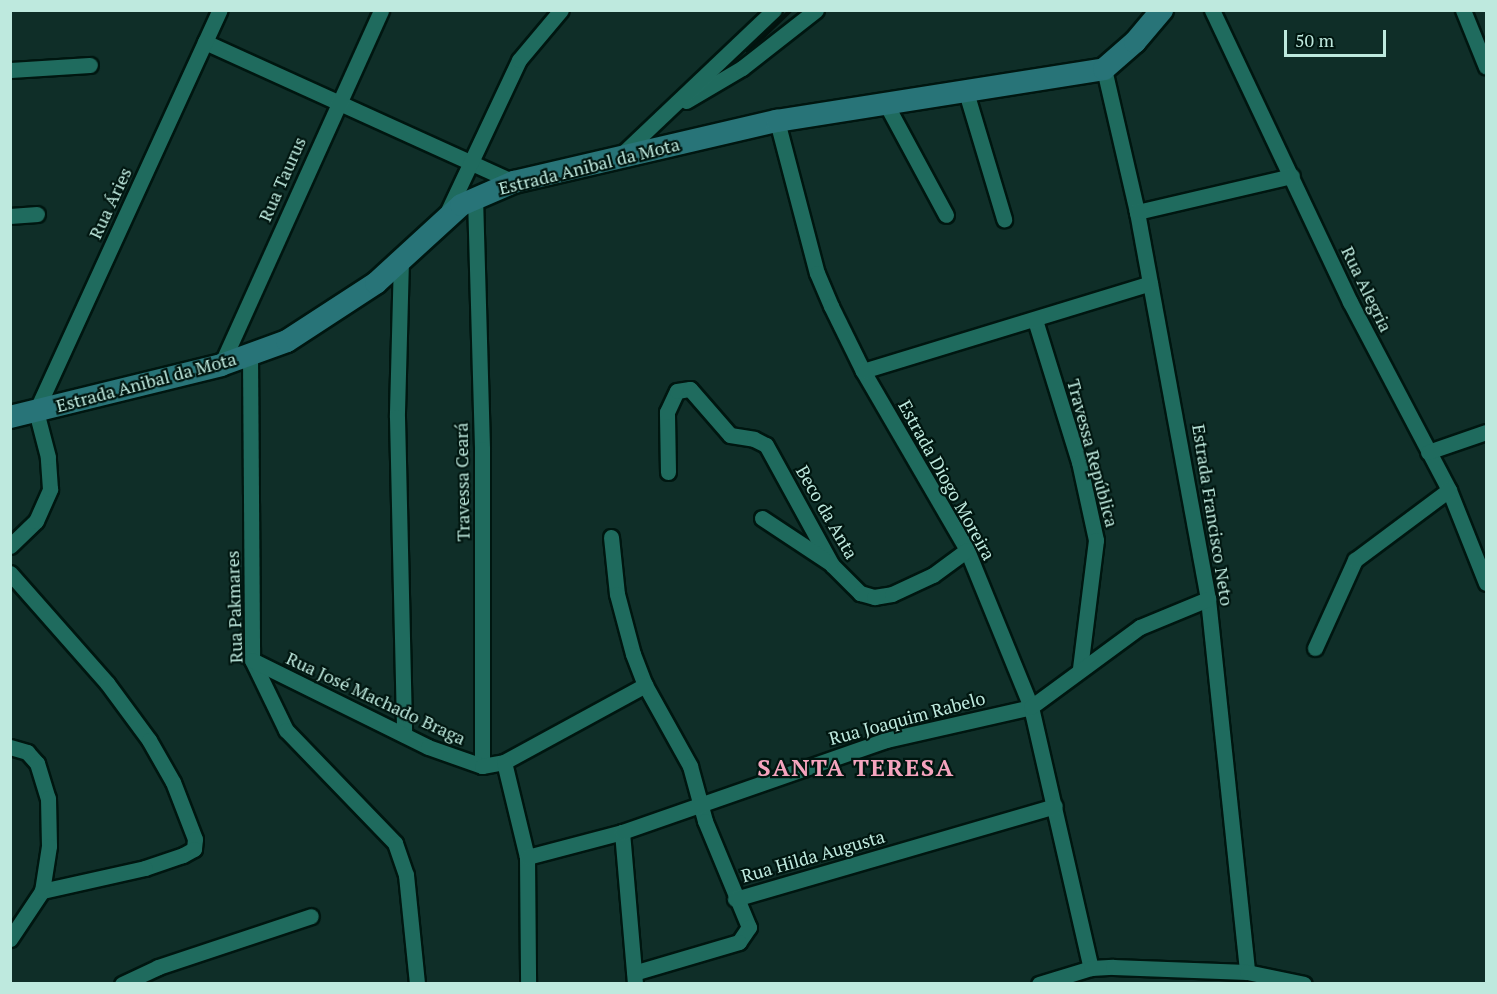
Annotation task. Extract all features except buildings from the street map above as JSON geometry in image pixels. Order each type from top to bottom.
[{"type":"street","name":"Rua Áries","points":[[36,411],[220,10]]},
{"type":"street","name":"Rua Taurus","points":[[221,365],[381,10]]},
{"type":"street","points":[[444,218],[519,60],[561,10]]},
{"type":"street","points":[[618,158],[774,10]]},
{"type":"street","points":[[661,117],[742,68],[816,10]]},
{"type":"street","points":[[1104,69],[1135,42],[1162,10]]},
{"type":"street","name":"Rua Alegria","points":[[1212,10],[1350,302],[1449,490],[1486,583]]},
{"type":"street","points":[[1463,10],[1486,67]]},
{"type":"street","points":[[205,42],[514,182]]},
{"type":"street","points":[[10,70],[90,65]]},
{"type":"street","name":"Estrada Anibal da Mota","points":[[10,417],[221,365],[310,329],[376,283],[444,218],[475,197],[514,182],[777,122],[1104,69]]},
{"type":"street","name":"Estrada Francisco Neto","points":[[1104,69],[1137,212],[1208,599],[1247,972]]},
{"type":"street","points":[[966,92],[1004,219]]},
{"type":"street","points":[[886,104],[946,215]]},
{"type":"street","name":"Estrada Diogo Moreira","points":[[777,122],[818,273],[863,371],[967,550],[1031,706],[1091,968]]},
{"type":"street","points":[[1137,212],[1292,176]]},
{"type":"street","name":"Travessa Ceará","points":[[475,197],[482,449],[482,766]]},
{"type":"street","points":[[10,216],[36,214]]},
{"type":"street","points":[[401,259],[397,417],[404,735]]},
{"type":"street","points":[[863,371],[1035,321],[1150,283]]},
{"type":"street","name":"Travessa República","points":[[1035,321],[1079,462],[1096,540],[1080,668]]},
{"type":"street","name":"Rua Pakmares","points":[[250,355],[252,660],[286,730],[395,843],[406,875],[417,984]]},
{"type":"street","name":"Beco da Anta","points":[[668,472],[667,412],[677,392],[696,394],[730,435],[754,439],[766,445],[832,565],[848,584],[874,597],[892,594],[933,575],[967,550]]},
{"type":"street","points":[[10,546],[36,520],[50,489],[48,457],[36,411]]},
{"type":"street","points":[[1428,452],[1486,432]]},
{"type":"street","points":[[1315,648],[1355,560],[1449,490]]},
{"type":"street","points":[[762,518],[832,565]]},
{"type":"street","points":[[611,537],[617,594],[645,685],[690,766],[735,899]]},
{"type":"street","points":[[10,573],[107,683],[149,740],[173,782],[195,840],[194,849],[183,855],[42,891]]},
{"type":"street","name":"Rua Joaquim Rabelo","points":[[527,857],[622,831],[886,740],[1031,706],[1080,668],[1140,627],[1208,599]]},
{"type":"street","name":"Rua José Machado Braga","points":[[252,660],[404,735],[482,766]]},
{"type":"street","points":[[482,766],[504,762],[645,685]]},
{"type":"street","points":[[10,747],[27,752],[36,764],[48,798],[49,846],[42,891],[10,939]]},
{"type":"street","points":[[504,762],[527,857],[528,984]]},
{"type":"street","name":"Rua Hilda Augusta","points":[[634,978],[739,942],[749,927],[735,899],[1055,806]]},
{"type":"street","points":[[622,831],[634,978]]},
{"type":"street","points":[[123,984],[158,967],[311,916]]},
{"type":"street","points":[[1039,984],[1091,968],[1247,972],[1305,984]]},
{"type":"waterway","points":[[748,51],[791,10]]},
{"type":"district","name":"SANTA TERESA","points":[[856,768]]}]
